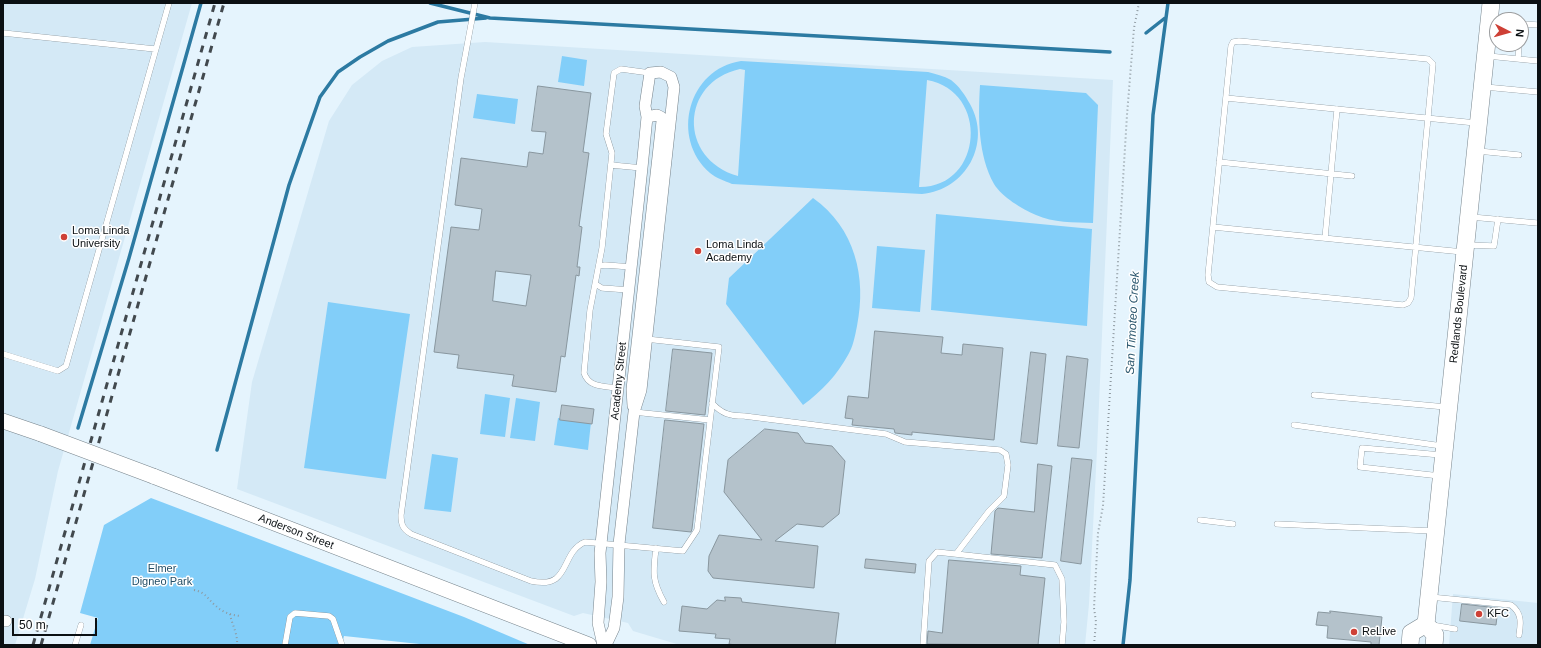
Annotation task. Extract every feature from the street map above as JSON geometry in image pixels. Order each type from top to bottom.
[{"type":"main road","name":"Redlands Boulevard","points":[[1426,624],[1492,3]]},
{"type":"main road","name":"Anderson Street","points":[[3,421],[153,476],[589,645]]},
{"type":"main road","points":[[1410,645],[1412,633],[1426,624],[1435,635],[1434,645]]},
{"type":"street","name":"Academy Street","points":[[602,645],[598,623],[602,543],[642,168],[647,117],[645,106],[650,73],[660,72],[671,76],[674,87],[641,390],[634,412],[619,544],[618,597],[614,628],[606,645]]},
{"type":"street","name":"Academy Street","points":[[634,412],[632,388],[662,121],[657,115],[647,117]]},
{"type":"lane","points":[[3,354],[58,371],[66,366],[169,3]]},
{"type":"lane","points":[[475,3],[461,78],[423,344],[401,515],[401,525],[404,530],[542,584],[553,581],[561,575],[576,549],[585,542],[683,551],[697,530],[719,347],[646,339]]},
{"type":"lane","points":[[3,33],[156,49]]},
{"type":"lane","points":[[1233,42],[1255,42],[1428,59],[1433,64],[1428,118],[1411,298],[1408,302],[1403,305],[1224,288],[1216,287],[1209,282],[1219,162],[1231,46],[1233,42]]},
{"type":"lane","points":[[1518,52],[1518,59]]},
{"type":"lane","points":[[1486,56],[1538,61]]},
{"type":"lane","points":[[619,388],[592,385],[586,381],[584,373],[590,310],[599,266],[611,165],[611,148],[606,134],[614,73],[621,69],[650,73]]},
{"type":"lane","points":[[1483,86],[1538,92]]},
{"type":"lane","points":[[1226,98],[1479,123]]},
{"type":"lane","points":[[1325,238],[1337,109]]},
{"type":"lane","points":[[1476,151],[1519,155]]},
{"type":"lane","points":[[1219,162],[1352,176]]},
{"type":"lane","points":[[611,165],[642,168]]},
{"type":"lane","points":[[1469,217],[1537,223]]},
{"type":"lane","points":[[1213,227],[1416,247],[1465,248],[1494,246],[1498,220]]},
{"type":"lane","points":[[599,266],[605,264],[632,267]]},
{"type":"lane","points":[[596,284],[602,288],[629,290]]},
{"type":"lane","points":[[1314,395],[1449,407]]},
{"type":"lane","points":[[712,403],[720,411],[730,416],[744,416],[886,434],[905,442],[1000,450],[1006,454],[1008,465],[1004,496],[989,511],[956,554]]},
{"type":"lane","points":[[634,412],[710,420]]},
{"type":"lane","points":[[1294,425],[1444,451]]},
{"type":"lane","points":[[1441,476],[1360,467],[1362,448],[1444,451]]},
{"type":"lane","points":[[1200,520],[1233,524]]},
{"type":"lane","points":[[1277,524],[1436,532]]},
{"type":"lane","points":[[656,548],[654,570],[655,587],[664,602]]},
{"type":"lane","points":[[923,645],[929,561],[937,552],[1054,565],[1062,579],[1064,622],[1062,645]]},
{"type":"lane","points":[[1429,597],[1511,605],[1518,610],[1521,622],[1519,635]]},
{"type":"lane","points":[[285,645],[290,617],[294,613],[329,616],[333,618],[342,645]]},
{"type":"lane","points":[[1426,624],[1455,629]]},
{"type":"lane","points":[[76,645],[81,625]]},
{"type":"path","points":[[1094,645],[1096,622],[1094,608],[1098,541],[1104,506],[1127,115],[1134,28],[1139,3]]},
{"type":"path","points":[[194,590],[201,591],[208,598],[212,599],[214,605],[230,614],[240,616]]},
{"type":"path","points":[[230,614],[233,628],[237,634],[237,645]]},
{"type":"shaded area","name":"Loma Linda University","points":[[3,3],[192,3],[58,471],[35,579],[15,645],[3,645]]},
{"type":"shaded area","name":"Loma Linda Academy","points":[[485,42],[1113,80],[1097,450],[1089,604],[1085,645],[680,645],[633,631],[628,623],[583,613],[574,616],[237,489],[252,382],[329,121],[352,85],[382,61],[412,47]]},
{"type":"shaded area","points":[[1453,594],[1538,603],[1538,645],[1449,645]]},
{"type":"green space","points":[[562,56],[587,60],[584,86],[558,82]]},
{"type":"green space","points":[[741,61],[928,72],[940,75],[954,82],[970,104],[976,119],[978,134],[976,149],[971,162],[962,174],[951,184],[938,191],[922,194],[732,184],[712,175],[698,158],[691,142],[688,124],[691,107],[697,91],[708,77],[723,67]],"holes":[[[740,69],[745,70],[738,176],[718,167],[705,154],[696,138],[694,121],[697,104],[706,89],[720,77]],[[927,80],[947,88],[961,102],[969,119],[971,138],[966,156],[956,172],[940,183],[919,187]]]},
{"type":"green space","points":[[980,85],[1086,93],[1098,105],[1093,223],[1064,222],[1043,218],[1019,206],[1007,198],[998,189],[989,173],[982,149],[979,123]]},
{"type":"green space","points":[[477,94],[518,99],[515,124],[473,118]]},
{"type":"green space","points":[[813,198],[827,210],[839,224],[848,239],[859,272],[860,308],[855,337],[848,355],[828,382],[803,405],[726,304],[729,278]]},
{"type":"green space","points":[[936,214],[1092,229],[1087,326],[931,310]]},
{"type":"green space","points":[[877,246],[925,250],[920,312],[872,308]]},
{"type":"green space","points":[[328,302],[410,314],[386,479],[304,468]]},
{"type":"green space","points":[[485,394],[510,398],[505,437],[480,434]]},
{"type":"green space","points":[[516,398],[540,402],[535,441],[510,438]]},
{"type":"green space","points":[[558,418],[591,422],[588,450],[554,445]]},
{"type":"green space","points":[[432,454],[458,458],[451,512],[424,509]]},
{"type":"green space","name":"Elmer Digneo Park","points":[[151,498],[464,617],[530,645],[429,645],[344,636],[342,645],[90,645],[98,618],[80,613],[104,525]]},
{"type":"building","points":[[538,86],[591,93],[583,152],[589,153],[579,226],[582,227],[577,267],[580,267],[579,276],[576,275],[565,357],[561,356],[556,392],[512,386],[514,375],[457,368],[459,355],[434,352],[451,227],[479,230],[482,209],[455,205],[461,158],[527,167],[529,152],[543,154],[546,132],[532,131]],"holes":[[[496,271],[531,275],[526,306],[493,301]]]},
{"type":"building","points":[[875,331],[943,337],[941,353],[962,355],[963,344],[1003,348],[994,440],[912,432],[912,435],[895,433],[894,429],[852,425],[853,419],[845,418],[848,396],[868,398]]},
{"type":"building","points":[[673,349],[712,353],[705,415],[666,411]]},
{"type":"building","points":[[1031,352],[1046,354],[1037,444],[1021,442]]},
{"type":"building","points":[[1067,356],[1088,359],[1079,448],[1058,446]]},
{"type":"building","points":[[562,405],[594,409],[592,424],[560,420]]},
{"type":"building","points":[[665,420],[704,424],[691,532],[653,528]]},
{"type":"building","points":[[765,429],[798,433],[805,443],[832,446],[845,461],[839,514],[823,527],[797,524],[775,541],[818,546],[814,588],[713,578],[708,571],[709,556],[719,535],[762,540],[724,492],[728,460]]},
{"type":"building","points":[[1072,458],[1092,460],[1081,564],[1061,561]]},
{"type":"building","points":[[1038,464],[1052,466],[1042,558],[991,554],[995,511],[998,508],[1034,512]]},
{"type":"building","points":[[866,559],[916,564],[915,573],[865,568]]},
{"type":"building","points":[[949,560],[1021,566],[1020,575],[1045,578],[1038,645],[927,644],[928,631],[942,633]]},
{"type":"building","points":[[725,597],[741,598],[742,602],[839,613],[835,645],[735,645],[729,644],[730,639],[715,638],[716,634],[679,631],[682,606],[707,609],[717,600],[725,601]]},
{"type":"building","name":"KFC","points":[[1462,604],[1498,608],[1496,625],[1460,621]]},
{"type":"building","name":"ReLive","points":[[1330,611],[1382,617],[1379,645],[1371,645],[1371,642],[1327,638],[1328,626],[1316,625],[1318,612],[1330,613]]},
{"type":"waterway","points":[[78,428],[129,258],[201,3]]},
{"type":"waterway","points":[[430,3],[490,18],[1110,52]]},
{"type":"waterway","name":"San Timoteo Creek","points":[[1123,645],[1130,580],[1153,115],[1168,3]]},
{"type":"waterway","points":[[217,450],[289,185],[320,97],[338,72],[388,41],[438,22],[486,18]]},
{"type":"waterway","points":[[1146,33],[1165,18]]},
{"type":"railway","points":[[33,645],[215,3]]},
{"type":"railway","points":[[41,645],[224,3]]},
{"type":"place","name":"Loma Linda University","points":[[64,237]]},
{"type":"place","name":"Loma Linda Academy","points":[[698,251]]},
{"type":"place","name":"KFC","points":[[1479,614]]},
{"type":"place","name":"ReLive","points":[[1354,632]]}]
